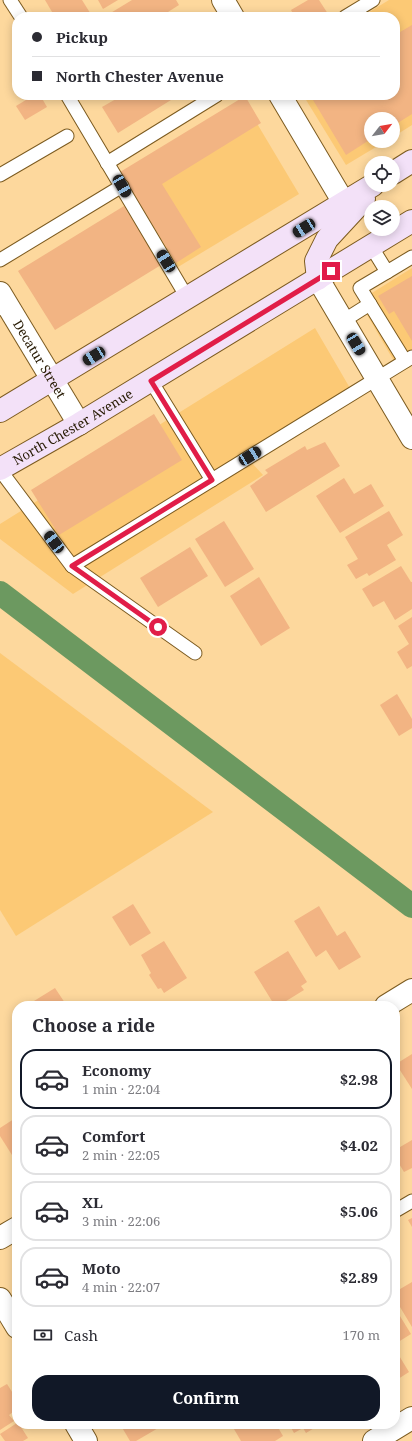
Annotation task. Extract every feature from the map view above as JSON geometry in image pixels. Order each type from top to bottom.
[{"type":"main road","points":[[400,169],[412,161]]},
{"type":"main road","points":[[0,411],[364,191]]},
{"type":"main road","points":[[318,279],[316,261],[327,239],[371,192]]},
{"type":"main road","name":"North Chester Avenue","points":[[0,470],[151,381],[412,221]]},
{"type":"street","points":[[223,0],[230,12]]},
{"type":"street","points":[[283,100],[344,203]]},
{"type":"street","points":[[318,279],[412,438]]},
{"type":"street","name":"Decatur Street","points":[[0,293],[79,424]]},
{"type":"street","points":[[394,1001],[412,990]]},
{"type":"street","points":[[0,1238],[12,1231]]},
{"type":"street","points":[[0,1299],[12,1319]]},
{"type":"street","points":[[400,1425],[412,1418]]},
{"type":"street","points":[[79,1429],[86,1441]]},
{"type":"street","points":[[374,1441],[394,1429]]},
{"type":"lane","points":[[10,0],[18,12]]},
{"type":"lane","points":[[353,12],[373,0]]},
{"type":"lane","points":[[70,100],[188,298]]},
{"type":"lane","points":[[107,163],[209,100]]},
{"type":"lane","points":[[0,175],[67,136]]},
{"type":"lane","points":[[0,260],[122,186]]},
{"type":"lane","points":[[371,246],[387,272]]},
{"type":"lane","points":[[72,566],[409,359],[360,288],[412,257]]},
{"type":"lane","points":[[343,321],[370,304]]},
{"type":"lane","points":[[151,381],[212,480]]},
{"type":"lane","points":[[0,470],[72,566],[195,653]]},
{"type":"lane","points":[[400,1208],[412,1201]]},
{"type":"shaded area","points":[[389,0],[412,0],[412,125],[400,133],[400,112],[364,112],[364,148],[374,148],[346,165],[306,100],[400,100],[400,12],[369,12]]},
{"type":"shaded area","points":[[246,105],[299,194],[178,267],[125,178]]},
{"type":"shaded area","points":[[412,268],[412,359],[398,368],[359,301]]},
{"type":"shaded area","points":[[315,328],[354,395],[249,460],[263,475],[73,594],[0,539],[0,524]]},
{"type":"shaded area","points":[[0,653],[213,812],[16,936],[0,910]]},
{"type":"building","points":[[45,0],[82,0],[90,12],[52,12]]},
{"type":"building","points":[[98,0],[118,0],[103,9]]},
{"type":"building","points":[[132,0],[176,0],[179,5],[168,12],[112,12]]},
{"type":"building","points":[[308,0],[319,0],[327,12],[292,12],[291,10]]},
{"type":"building","points":[[412,25],[412,114],[400,122],[400,112],[364,112],[364,143],[346,155],[313,100],[400,100],[400,32]]},
{"type":"building","points":[[26,100],[43,100],[47,107],[25,120],[16,106]]},
{"type":"building","points":[[114,100],[171,100],[118,133],[102,107]]},
{"type":"building","points":[[238,100],[247,100],[261,123],[162,184],[201,247],[176,263],[120,172]]},
{"type":"building","points":[[124,206],[161,265],[55,330],[18,271]]},
{"type":"building","points":[[412,276],[412,341],[394,311],[389,314],[378,296]]},
{"type":"building","points":[[154,414],[182,460],[59,535],[31,490]]},
{"type":"building","points":[[325,442],[340,466],[266,512],[250,486],[268,473],[265,470],[305,446],[307,450]]},
{"type":"building","points":[[344,478],[354,494],[371,484],[384,506],[340,533],[316,496]]},
{"type":"building","points":[[389,511],[403,535],[387,545],[396,560],[369,576],[367,573],[356,579],[347,565],[358,559],[345,537]]},
{"type":"building","points":[[224,521],[254,569],[225,587],[195,539]]},
{"type":"building","points":[[190,547],[208,576],[158,607],[140,578]]},
{"type":"building","points":[[401,566],[412,582],[412,609],[395,620],[384,601],[373,607],[362,589]]},
{"type":"building","points":[[259,577],[290,628],[261,646],[230,596]]},
{"type":"building","points":[[412,617],[412,666],[407,669],[397,652],[409,644],[398,626]]},
{"type":"building","points":[[397,694],[412,719],[412,728],[399,736],[380,705]]},
{"type":"building","points":[[133,904],[151,933],[130,946],[112,917]]},
{"type":"building","points":[[319,906],[337,936],[345,931],[361,957],[339,970],[326,950],[316,957],[294,921]]},
{"type":"building","points":[[164,941],[187,978],[164,993],[161,988],[158,989],[149,975],[151,973],[141,955]]},
{"type":"building","points":[[288,951],[307,982],[301,986],[304,990],[286,1001],[272,1001],[254,972]]},
{"type":"building","points":[[55,988],[64,1001],[34,1001]]},
{"type":"building","points":[[412,1054],[412,1089],[400,1070],[400,1062]]},
{"type":"building","points":[[12,1120],[12,1155],[0,1136],[0,1128]]},
{"type":"building","points":[[412,1140],[412,1168],[404,1172],[400,1165],[400,1147]]},
{"type":"building","points":[[412,1218],[412,1227],[408,1220]]},
{"type":"building","points":[[412,1282],[412,1327],[400,1307],[400,1289]]},
{"type":"building","points":[[400,1316],[411,1334],[400,1341]]},
{"type":"building","points":[[400,1357],[409,1372],[400,1378]]},
{"type":"building","points":[[7,1384],[12,1392],[12,1413],[9,1415],[12,1419],[12,1422],[0,1430],[0,1388]]},
{"type":"building","points":[[12,1426],[12,1429],[22,1429],[28,1438],[23,1441],[5,1441],[0,1434]]},
{"type":"building","points":[[123,1429],[157,1429],[136,1441],[130,1441]]},
{"type":"building","points":[[234,1429],[279,1429],[283,1436],[275,1441],[241,1441]]},
{"type":"building","points":[[292,1429],[301,1429],[294,1433]]},
{"type":"building","points":[[304,1429],[313,1429],[306,1433]]},
{"type":"waterway","points":[[0,593],[412,906]]},
{"type":"route","points":[[158,627],[72,566],[212,480],[151,381],[331,271]]}]
